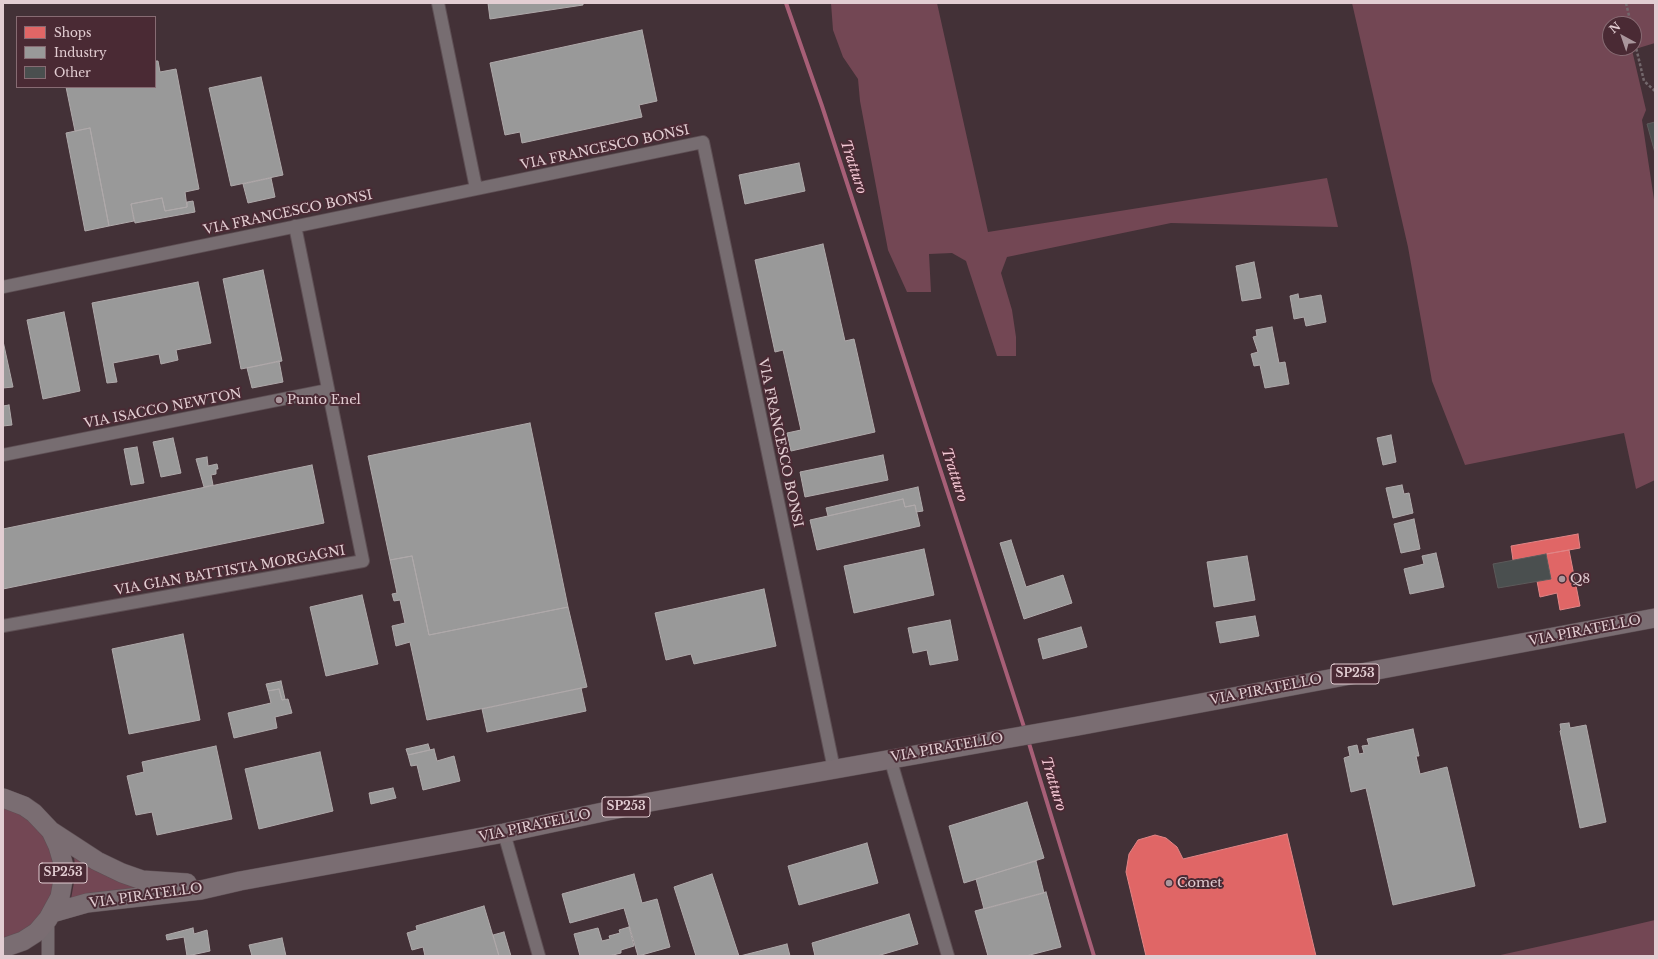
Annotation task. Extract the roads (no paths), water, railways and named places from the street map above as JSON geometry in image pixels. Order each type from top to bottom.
[{"type":"main road","name":"VIA PIRATELLO","points":[[50,916],[87,903],[201,890],[240,881],[504,833],[650,802],[890,758],[1054,730],[1655,618]]},
{"type":"main road","name":"SP253","points":[[3,948],[23,941],[37,932],[50,916],[60,897],[63,880],[62,863],[58,846],[51,831],[34,813],[6,798]]},
{"type":"main road","name":"VIA PIRATELLO","points":[[51,831],[97,861],[122,873],[142,880],[175,883],[240,881]]},
{"type":"street","points":[[438,3],[476,188]]},
{"type":"street","name":"VIA FRANCESCO BONSI","points":[[3,287],[704,142],[834,769]]},
{"type":"street","name":"VIA GIAN BATTISTA MORGAGNI","points":[[3,626],[362,561],[295,226]]},
{"type":"street","name":"VIA ISACCO NEWTON","points":[[3,456],[328,390]]},
{"type":"street","points":[[890,758],[948,956]]},
{"type":"street","points":[[504,833],[539,956]]},
{"type":"street","points":[[48,956],[50,916]]},
{"type":"waterway","name":"Tratturo","points":[[786,3],[822,106],[1025,730]]},
{"type":"waterway","name":"Tratturo","points":[[1028,740],[1094,956]]},
{"type":"place","name":"Punto Enel","points":[[279,400]]},
{"type":"place","name":"Q8","points":[[1562,579]]},
{"type":"place","name":"Comet","points":[[1169,883]]}]
